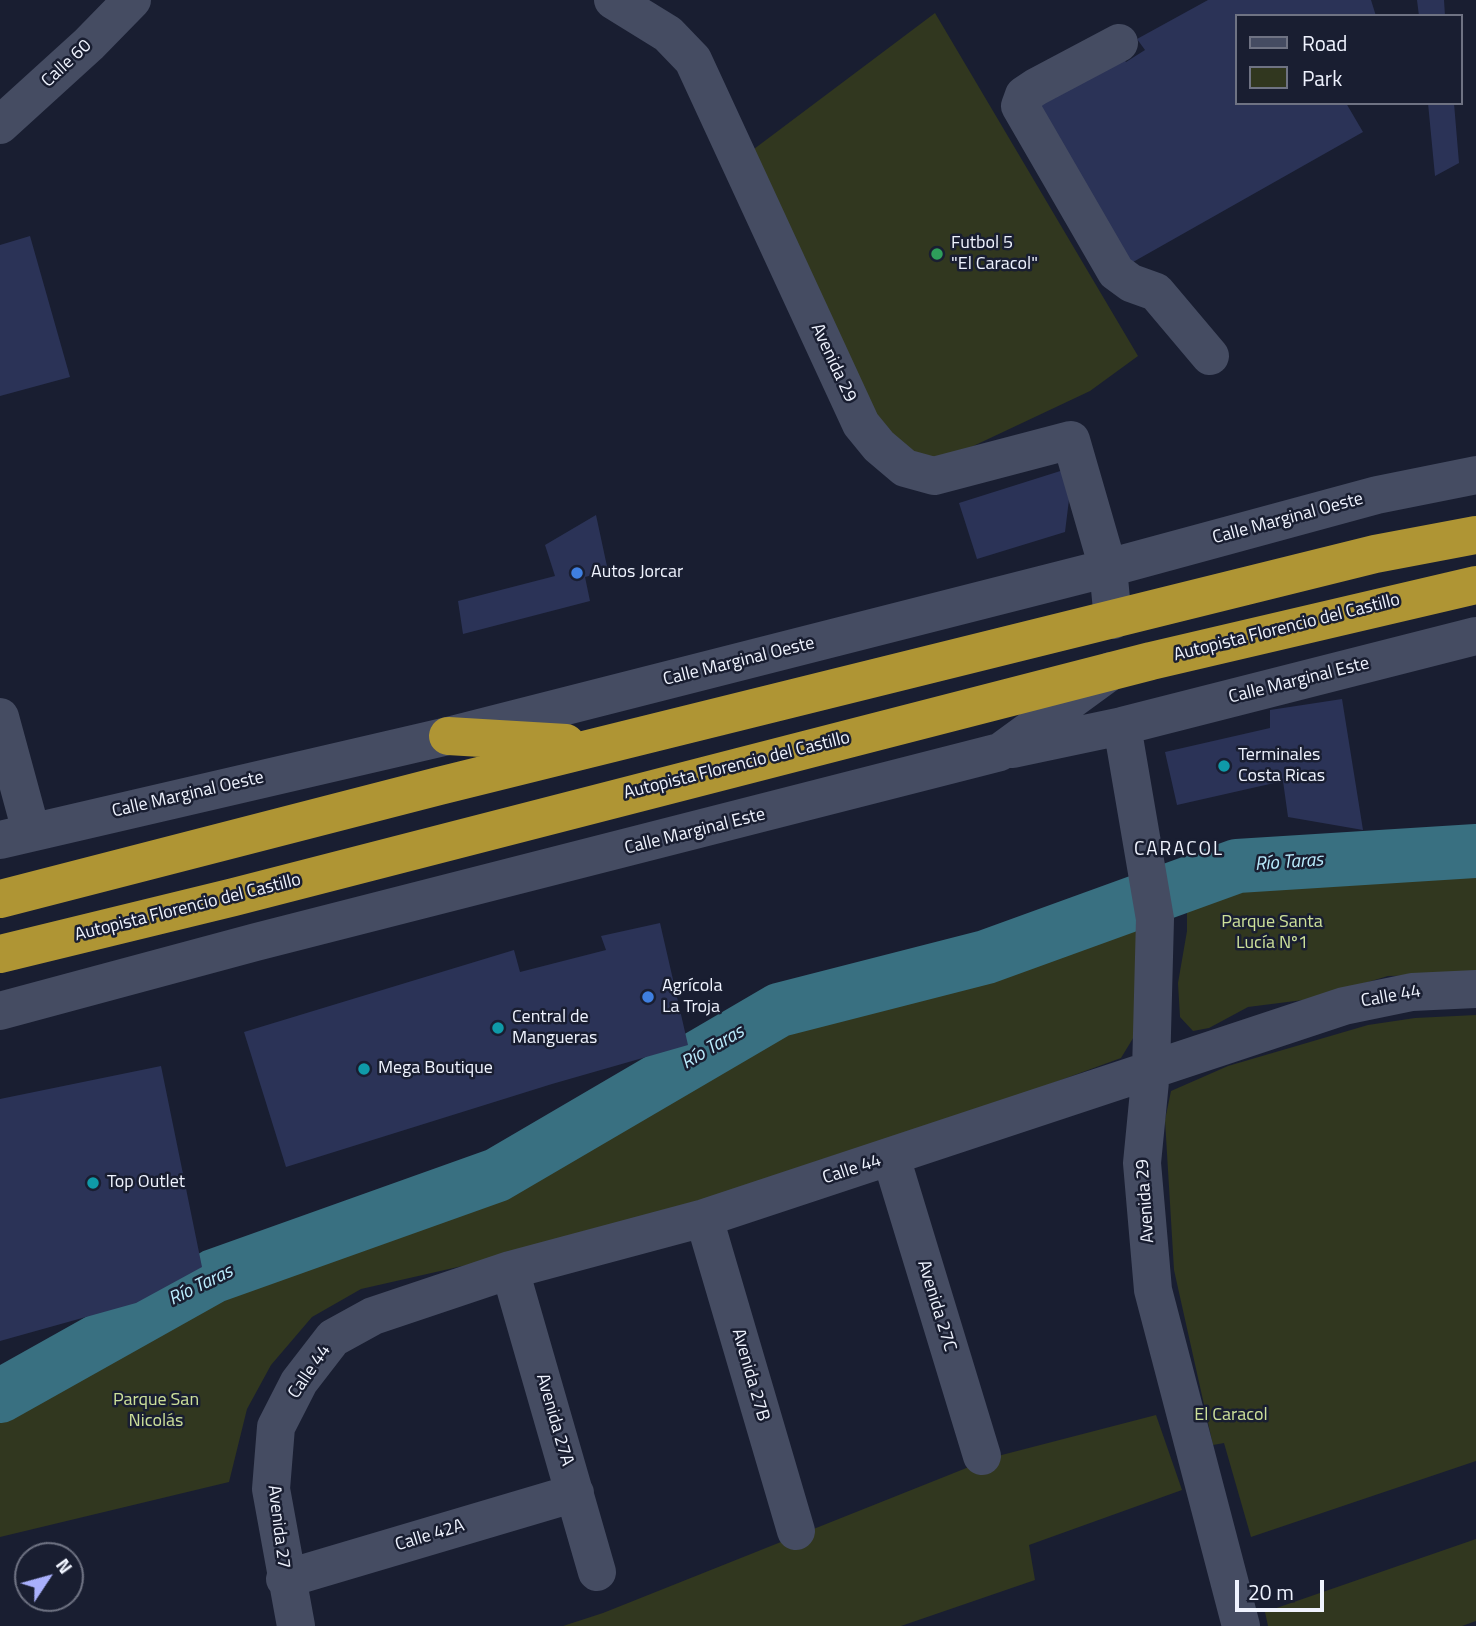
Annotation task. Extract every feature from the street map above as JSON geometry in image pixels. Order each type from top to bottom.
[{"type":"highway","points":[[0,899],[1375,554],[1476,535]]},
{"type":"highway","name":"Autopista Florencio del Castillo","points":[[0,954],[234,897],[1111,671],[1476,585]]},
{"type":"highway","points":[[448,736],[606,745]]},
{"type":"street","name":"Calle 60","points":[[0,125],[89,44],[132,0]]},
{"type":"street","name":"Avenida 29","points":[[613,0],[668,34],[693,60],[861,424],[879,446],[905,468],[934,476],[1071,440],[1108,568]]},
{"type":"street","points":[[1119,43],[1035,87],[1024,95],[1020,107],[1116,272],[1131,283],[1156,292],[1210,356]]},
{"type":"street","name":"Calle Marginal Oeste","points":[[16,836],[448,736],[1108,568],[1377,495],[1476,475]]},
{"type":"street","points":[[1108,568],[1113,620]]},
{"type":"street","name":"Calle Marginal Este","points":[[0,1011],[256,942],[1000,752],[1122,726],[1476,636]]},
{"type":"street","name":"Calle Marginal Este","points":[[1000,752],[1111,671]]},
{"type":"street","points":[[0,716],[16,836]]},
{"type":"street","name":"Avenida 29","points":[[1122,726],[1155,919],[1151,1071],[1142,1163],[1153,1290],[1241,1626]]},
{"type":"street","name":"Calle 44","points":[[276,1427],[299,1382],[333,1338],[373,1316],[510,1270],[704,1218],[1344,1006],[1412,992],[1476,989]]},
{"type":"street","name":"Avenida 27C","points":[[891,1157],[982,1456]]},
{"type":"street","name":"Avenida 27B","points":[[704,1218],[796,1531]]},
{"type":"street","name":"Avenida 27A","points":[[510,1270],[597,1572]]},
{"type":"street","name":"Avenida 27","points":[[276,1427],[271,1489],[285,1579],[296,1626]]},
{"type":"street","name":"Calle 42A","points":[[285,1579],[575,1493]]},
{"type":"green space","name":"Futbol 5 \"El Caracol\"","points":[[935,13],[1138,356],[1090,391],[933,465],[906,452],[872,416],[750,152]]},
{"type":"green space","name":"Parque Santa Lucía Nº1","points":[[1476,858],[1476,974],[1388,976],[1311,999],[1248,1007],[1209,1028],[1193,1031],[1180,1017],[1178,983],[1187,931],[1187,884],[1265,864]]},
{"type":"green space","name":"Parque San Nicolás","points":[[1147,902],[1138,1030],[1121,1058],[700,1212],[361,1289],[312,1317],[271,1365],[247,1409],[229,1482],[0,1537],[0,1400],[213,1279],[500,1178],[741,1040],[781,1013],[992,959]]},
{"type":"green space","name":"El Caracol","points":[[1476,1015],[1476,1461],[1251,1537],[1224,1443],[1213,1445],[1174,1270],[1165,1120],[1171,1091],[1228,1066],[1368,1025],[1415,1018]]},
{"type":"green space","points":[[1156,1415],[1182,1490],[1029,1545],[1035,1580],[901,1626],[563,1626],[603,1613],[994,1457]]},
{"type":"green space","points":[[1476,1539],[1476,1621],[1462,1626],[1268,1626],[1265,1612]]},
{"type":"building","points":[[1208,0],[1371,0],[1375,14],[1234,14],[1234,105],[1347,105],[1363,132],[1126,266],[1031,107],[1121,55],[1126,62],[1145,50],[1137,39]]},
{"type":"building","points":[[1417,0],[1444,0],[1445,14],[1419,14]]},
{"type":"building","points":[[1428,105],[1454,105],[1459,163],[1435,176]]},
{"type":"building","points":[[30,236],[70,377],[0,396],[0,245]]},
{"type":"building","points":[[1073,467],[1065,532],[977,559],[959,503]]},
{"type":"building","name":"Autos Jorcar","points":[[596,515],[608,571],[585,577],[590,601],[463,634],[458,601],[555,576],[545,545]]},
{"type":"building","points":[[1342,699],[1363,830],[1288,817],[1283,781],[1177,805],[1165,752],[1270,728],[1270,710]]},
{"type":"building","points":[[660,923],[688,1045],[552,1084],[286,1167],[244,1032],[514,950],[520,972],[606,950],[601,936]]},
{"type":"building","name":"Top Outlet","points":[[161,1066],[202,1267],[136,1303],[0,1341],[0,1099]]},
{"type":"waterway","name":"Río Taras","points":[[0,1396],[214,1276],[497,1175],[779,1010],[986,957],[1237,866],[1476,851]]},
{"type":"place","name":"Futbol 5 \"El Caracol\"","points":[[937,254]]},
{"type":"place","name":"Autos Jorcar","points":[[577,573]]},
{"type":"place","name":"Terminales Costa Ricas","points":[[1224,766]]},
{"type":"place","name":"Agrícola La Troja","points":[[648,997]]},
{"type":"place","name":"Central de Mangueras","points":[[498,1028]]},
{"type":"place","name":"Mega Boutique","points":[[364,1069]]},
{"type":"place","name":"Top Outlet","points":[[93,1183]]},
{"type":"district","name":"CARACOL","points":[[1179,850]]}]
